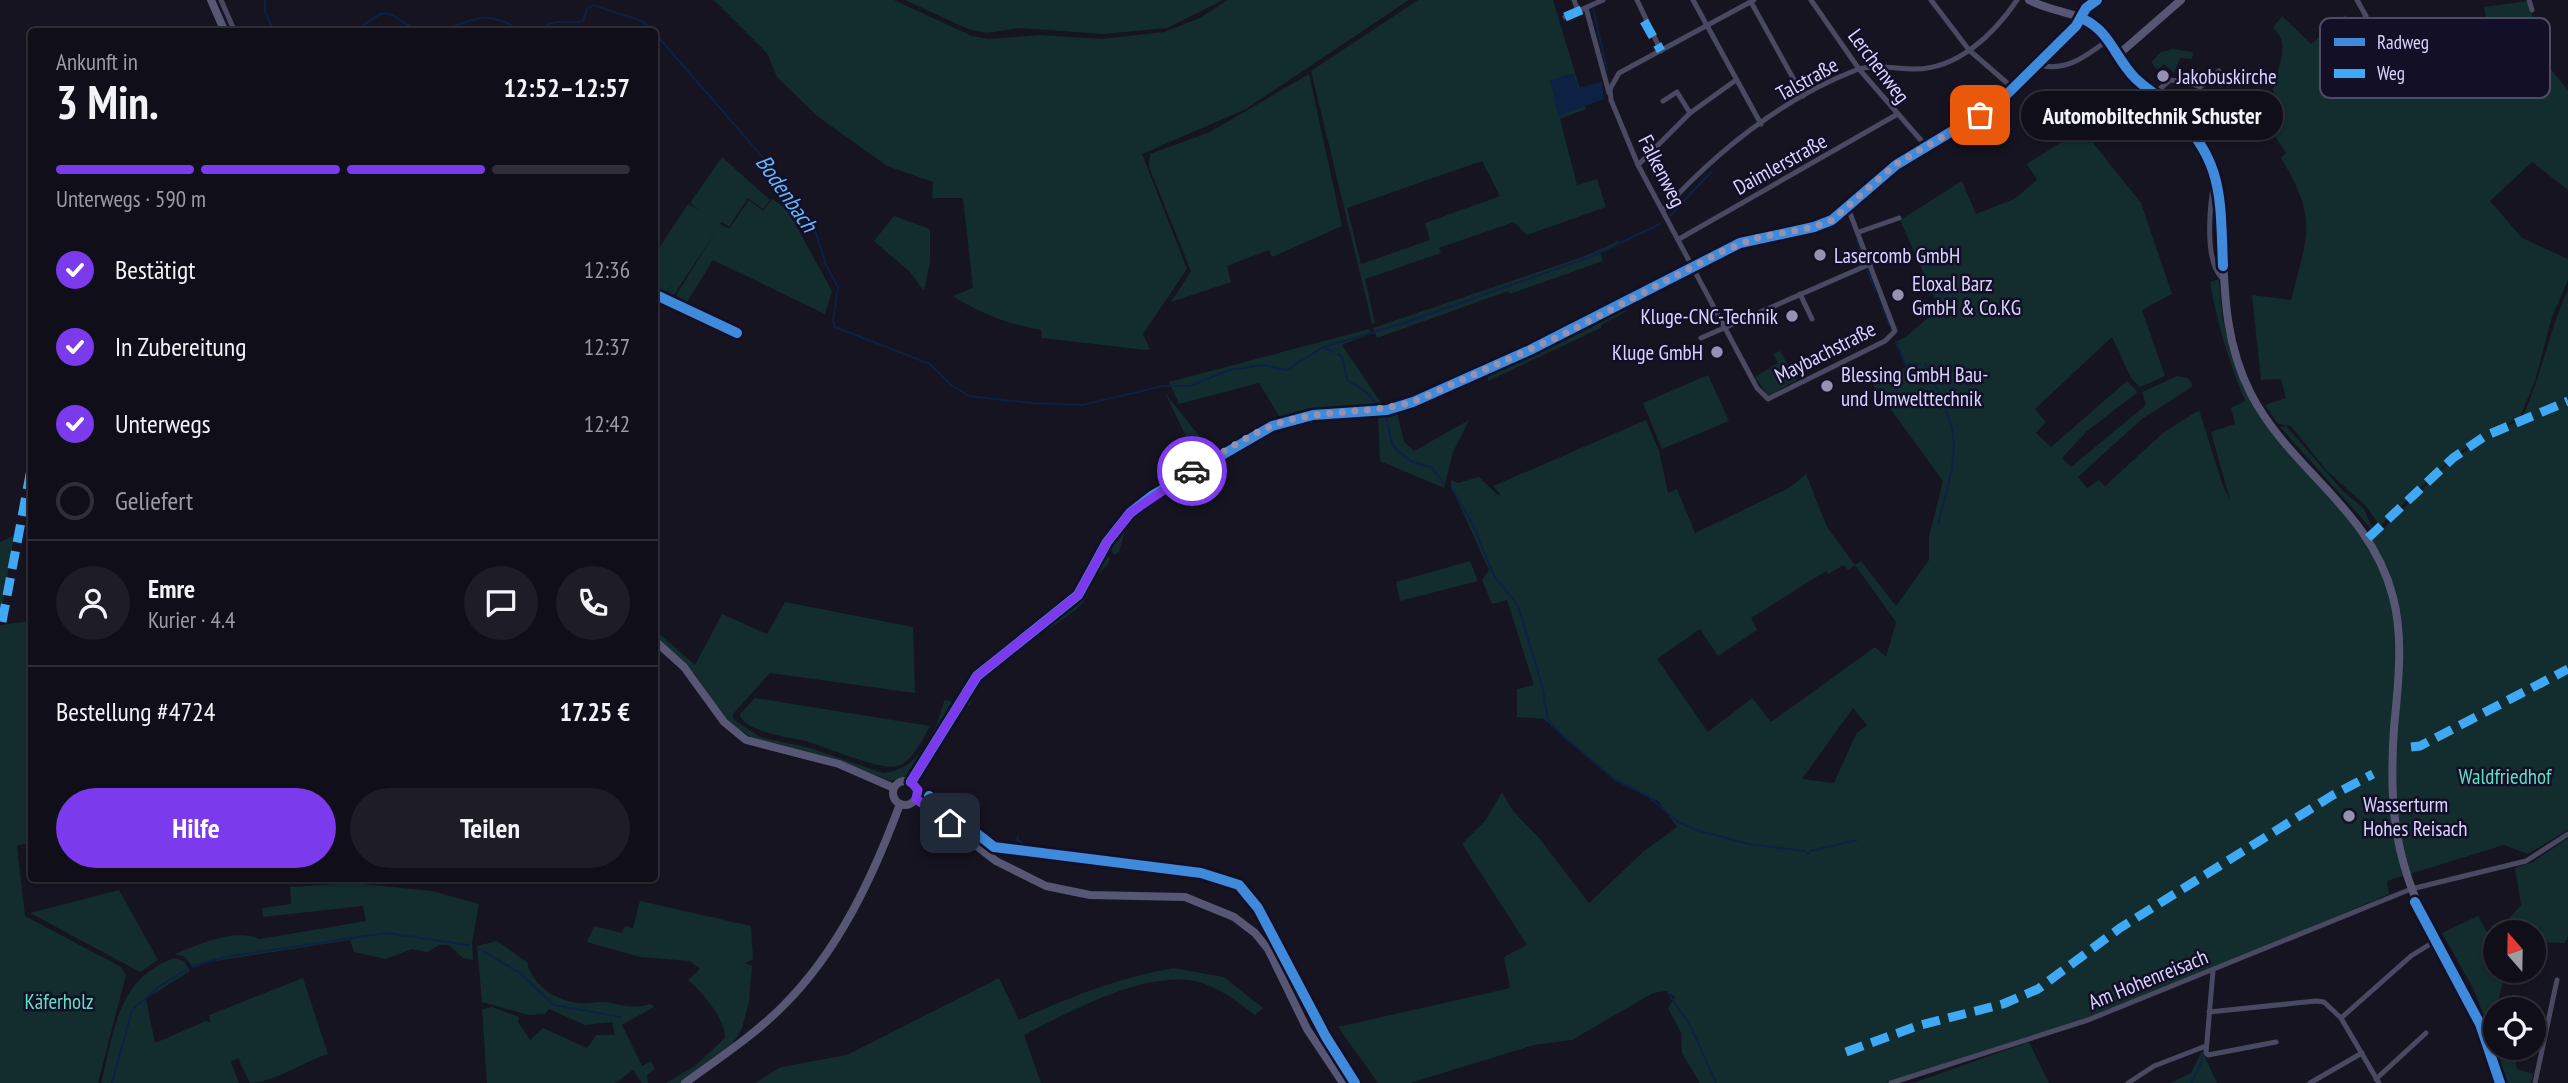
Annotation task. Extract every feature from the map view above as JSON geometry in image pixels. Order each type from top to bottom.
[{"type":"main road","points":[[211,0],[223,28]]},
{"type":"main road","points":[[2029,0],[2094,24],[2133,76],[2201,142],[2216,175],[2220,201],[2224,310],[2235,355],[2261,411],[2279,437],[2357,520],[2380,558],[2387,578],[2396,610],[2400,653],[2392,776],[2398,841],[2411,889],[2435,941],[2480,1024],[2500,1083]]},
{"type":"main road","points":[[2119,54],[2181,0]]},
{"type":"main road","points":[[911,782],[977,676],[1078,595],[1113,534],[1130,513],[1153,495],[1252,436],[1292,419],[1387,410],[1413,402],[1573,329],[1740,243],[1814,227],[1848,208],[1881,175],[1980,115],[2014,89],[2082,19]]},
{"type":"main road","points":[[658,644],[684,667],[724,722],[746,740],[839,764],[894,788]]},
{"type":"main road","points":[[901,781],[911,782],[918,790],[916,799],[911,804],[900,804],[894,798],[894,788],[901,781]]},
{"type":"main road","points":[[916,799],[996,861],[1046,886],[1090,895],[1185,897],[1234,917],[1255,933],[1268,949],[1307,1029],[1343,1083]]},
{"type":"main road","points":[[685,1083],[748,1037],[781,1008],[809,976],[851,913],[900,804]]},
{"type":"street","points":[[221,0],[233,28]]},
{"type":"street","points":[[1574,0],[1578,11]]},
{"type":"street","points":[[1565,17],[1603,0]]},
{"type":"street","points":[[1637,0],[1644,21],[1661,51],[1753,1],[1803,96]]},
{"type":"street","points":[[1693,0],[1761,124]]},
{"type":"street","name":"Lerchenweg","points":[[1811,0],[1859,69],[1896,115],[1926,146]]},
{"type":"street","points":[[1931,0],[1969,50],[2014,89]]},
{"type":"street","name":"Talstraße","points":[[1662,210],[1710,162],[1803,96],[1859,69],[1930,68],[1949,63],[1988,34],[2017,0]]},
{"type":"street","points":[[2082,19],[2086,8],[2097,0]]},
{"type":"street","points":[[2357,0],[2365,18]]},
{"type":"street","points":[[2529,0],[2532,10]]},
{"type":"street","points":[[1586,8],[1611,100]]},
{"type":"street","points":[[1632,12],[1640,8]]},
{"type":"street","points":[[2038,65],[2060,68],[2073,64],[2108,40]]},
{"type":"street","name":"Falkenweg","points":[[1661,51],[1619,73],[1610,89],[1611,100],[1662,210],[1757,388],[1768,399]]},
{"type":"street","points":[[2154,94],[2170,80],[2188,82],[2200,87],[2219,71]]},
{"type":"street","points":[[1639,165],[1690,113],[1736,80]]},
{"type":"street","points":[[1663,101],[1677,92],[1690,113]]},
{"type":"street","name":"Daimlerstraße","points":[[1679,239],[1896,115]]},
{"type":"street","points":[[1701,338],[1870,264],[1848,208]]},
{"type":"street","points":[[1859,232],[1899,218]]},
{"type":"street","name":"Maybachstraße","points":[[1768,399],[1885,341],[1895,331],[1870,264]]},
{"type":"street","points":[[1801,294],[1812,319]]},
{"type":"street","name":"Am Hohenreisach","points":[[1891,1083],[2088,1020],[2411,889],[2526,861],[2568,834]]},
{"type":"street","points":[[2341,1018],[2411,956],[2435,941]]},
{"type":"street","points":[[2213,971],[2206,1046],[2208,1055],[2276,1042]]},
{"type":"street","points":[[2535,1083],[2557,980]]},
{"type":"street","points":[[2209,1012],[2324,1002],[2341,1018],[2377,1081],[2426,1033]]},
{"type":"street","points":[[2128,1083],[2162,1062],[2206,1046]]},
{"type":"street","points":[[2310,1083],[2362,1053]]},
{"type":"green space","points":[[714,0],[894,0],[972,36],[989,39],[1040,35],[1101,39],[1164,32],[1200,18],[1228,0],[1409,0],[1246,109],[1142,154],[1187,269],[1143,334],[1150,349],[1146,350],[1042,338],[1041,330],[995,318],[953,296],[973,288],[963,198],[932,198],[933,182],[887,166],[817,116],[777,77],[767,53]]},
{"type":"green space","points":[[905,0],[1223,0],[1167,28],[1103,34],[1020,28],[987,33],[968,29]]},
{"type":"green space","points":[[1418,0],[1553,0],[1586,109],[1560,119],[1577,185],[1597,179],[1606,207],[1527,235],[1514,222],[1439,248],[1441,253],[1365,279],[1375,323],[1372,323],[1311,71]],"holes":[[[1482,161],[1500,196],[1425,223],[1430,240],[1361,264],[1347,208]]]},
{"type":"green space","points":[[2528,1],[2533,18],[2486,18],[2484,7]]},
{"type":"green space","name":"Waldfriedhof","points":[[2282,16],[2311,44],[2320,36],[2320,98],[2550,98],[2550,68],[2568,90],[2568,190],[2532,162],[2490,201],[2522,238],[2568,259],[2568,280],[2552,317],[2535,381],[2520,417],[2501,428],[2521,420],[2568,290],[2568,830],[2528,854],[2504,845],[2387,881],[2389,894],[2132,1004],[1886,1083],[1700,1083],[1682,1053],[1681,1033],[1668,1008],[1675,997],[1666,991],[1653,993],[1572,1040],[1534,1045],[1410,1083],[1378,1083],[1338,1027],[1510,988],[1504,957],[1527,945],[1462,844],[1485,821],[1502,792],[1513,811],[1539,838],[1589,903],[1644,851],[1677,827],[1658,801],[1614,780],[1544,719],[1517,717],[1517,689],[1534,685],[1507,600],[1492,604],[1482,580],[1489,570],[1451,486],[1451,480],[1458,483],[1479,477],[1498,495],[1500,494],[1493,486],[1646,420],[1659,451],[1668,493],[1677,489],[1695,533],[1789,488],[1806,474],[1827,527],[1855,565],[1861,561],[1896,606],[1929,560],[1929,537],[1943,481],[1873,385],[1906,367],[1896,342],[1907,336],[1939,308],[1900,220],[1962,181],[1976,214],[2014,199],[2037,180],[2027,164],[2082,129],[2141,203],[2172,294],[2142,310],[2165,376],[2140,387],[2131,378],[2112,337],[2035,409],[2046,422],[2036,433],[2051,447],[2127,381],[2138,392],[2087,431],[2062,458],[2071,467],[2146,405],[2142,392],[2177,376],[2188,378],[2193,386],[2142,419],[2078,477],[2087,488],[2099,480],[2105,486],[2163,433],[2199,410],[2230,500],[2211,432],[2235,424],[2231,408],[2245,401],[2224,343],[2213,298],[2210,282],[2219,279],[2222,316],[2233,360],[2289,453],[2328,493],[2368,544],[2442,469],[2485,436],[2454,456],[2380,526],[2366,506],[2327,471],[2291,426],[2278,424],[2265,405],[2286,398],[2281,379],[2261,380],[2252,295],[2291,300],[2302,258],[2306,227],[2301,197],[2281,158],[2286,153],[2274,135],[2280,128],[2273,96],[2282,44],[2273,28]],"holes":[[[1844,565],[1848,570],[1855,565],[1896,622],[1886,657],[1875,647],[1771,722],[1752,698],[1708,732],[1657,659],[1700,629],[1718,656],[1757,630],[1751,618],[1826,571],[1828,574]],[[1853,708],[1867,725],[1856,734],[1834,783],[1802,779]]]},
{"type":"green space","points":[[2173,49],[2193,52],[2192,59],[2180,58],[2174,73],[2164,64],[2157,70],[2151,62],[2161,52]]},
{"type":"green space","points":[[1309,74],[1342,226],[1272,257],[1269,250],[1227,266],[1231,282],[1171,302],[1191,271],[1149,167],[1150,154],[1210,132]]},
{"type":"green space","points":[[722,157],[770,200],[763,209],[748,198],[729,227],[722,222],[720,224],[729,229],[749,200],[763,211],[772,199],[787,209],[832,291],[825,314],[713,260],[684,307],[672,302],[716,231],[670,301],[664,298],[672,284],[663,297],[658,294],[658,249],[688,204],[699,210],[690,203]]},
{"type":"green space","points":[[894,216],[930,229],[930,262],[924,291],[910,272],[874,241]]},
{"type":"green space","points":[[1618,241],[1619,244],[1600,252],[1603,261],[1510,294],[1508,291],[1377,338],[1373,328],[1585,256]]},
{"type":"green space","points":[[1623,308],[1627,311],[1601,325],[1601,328],[1488,381],[1488,373]]},
{"type":"green space","points":[[1369,329],[1371,333],[1342,345],[1384,407],[1318,411],[1281,419],[1259,383],[1179,404],[1169,382]]},
{"type":"green space","points":[[1780,351],[1797,380],[1768,396],[1755,377],[1778,363],[1773,354]]},
{"type":"green space","points":[[1708,375],[1729,421],[1662,449],[1643,403]]},
{"type":"green space","points":[[1165,393],[1212,452],[1199,463]]},
{"type":"green space","points":[[1397,412],[1404,442],[1414,451],[1469,420],[1453,452],[1444,488],[1380,461],[1378,415]]},
{"type":"green space","points":[[2286,426],[2343,491],[2364,509],[2374,532],[2280,427]]},
{"type":"green space","points":[[1216,463],[1219,473],[1203,473],[1158,499],[1126,527],[1119,552],[1115,555],[1108,547],[1119,533],[1143,509],[1170,489]]},
{"type":"green space","points":[[14,536],[0,621],[0,542]]},
{"type":"green space","points":[[1106,555],[1110,559],[1109,562],[1081,605],[1003,659],[978,687],[970,705],[963,705],[971,690],[993,665],[1069,609]]},
{"type":"green space","points":[[1470,561],[1478,581],[1400,601],[1396,582]]},
{"type":"green space","points":[[785,602],[913,627],[915,693],[770,673],[733,714],[733,719],[760,737],[810,748],[883,773],[895,771],[916,757],[931,736],[944,701],[948,700],[952,703],[920,763],[908,777],[891,781],[826,757],[757,742],[727,720],[695,674],[658,639],[658,633],[695,665],[722,614],[767,634]]},
{"type":"green space","name":"Käferholz","points":[[28,621],[28,843],[17,846],[25,916],[121,967],[126,975],[98,1083],[0,1083],[0,625]]},
{"type":"green space","points":[[755,698],[930,726],[918,748],[906,762],[893,767],[882,766],[748,725],[740,714]]},
{"type":"green space","points":[[2568,838],[2568,936],[2565,943],[2546,942],[2546,920],[2508,920],[2521,905],[2515,868],[2533,862]]},
{"type":"green space","points":[[352,883],[432,891],[479,904],[472,943],[473,960],[463,958],[449,945],[440,945],[427,952],[412,949],[386,959],[354,952],[350,940],[209,962],[193,968],[185,957],[175,954],[228,936],[250,936],[259,939],[366,921],[363,906],[263,917],[262,908],[291,904],[290,887]]},
{"type":"green space","points":[[119,890],[158,960],[140,972],[30,913]]},
{"type":"green space","points":[[640,901],[751,926],[753,960],[745,963],[752,966],[749,1002],[742,1028],[732,1045],[681,1083],[666,1083],[695,1066],[725,1038],[717,1014],[688,980],[700,969],[690,961],[640,957],[587,942],[594,926],[622,933],[625,926],[633,928]]},
{"type":"green space","points":[[2478,916],[2483,925],[2483,984],[2503,984],[2499,997],[2483,997],[2483,1013],[2473,988],[2442,933]]},
{"type":"green space","points":[[497,941],[527,962],[540,985],[562,999],[579,1003],[607,1002],[629,1006],[650,1004],[654,1007],[622,1025],[642,1066],[651,1061],[655,1069],[647,1075],[648,1083],[642,1083],[633,1070],[615,1083],[487,1083],[482,1009],[492,1007],[519,1017],[518,1022],[530,1040],[543,1028],[587,1048],[596,1035],[615,1035],[612,1022],[585,1025],[549,1009],[545,1014],[529,1015],[482,1002],[477,946]]},
{"type":"green space","points":[[174,958],[184,961],[190,971],[146,999],[155,1043],[206,1021],[210,1023],[209,1015],[303,978],[328,1054],[259,1082],[250,1083],[238,1058],[231,1062],[239,1083],[101,1083],[115,1026],[129,993],[140,979]]},
{"type":"green space","points":[[1173,968],[1224,977],[1263,1008],[1255,1015],[1215,988],[1188,980],[1147,983],[1125,989],[1082,1006],[1024,1035],[1041,1083],[755,1083],[781,1067],[847,1055],[999,978],[1019,1020],[1094,989]]},
{"type":"green space","points":[[2029,1042],[2049,1083],[1913,1083]]},
{"type":"green space","points":[[2202,1051],[2217,1083],[2170,1083],[2191,1073]]},
{"type":"green space","points":[[2500,1060],[2515,1060],[2517,1069],[2533,1074],[2531,1083],[2506,1083]]},
{"type":"water","points":[[1573,73],[1578,88],[1602,82],[1604,99],[1558,116],[1550,80]]},
{"type":"waterway","name":"Bodenbach","points":[[265,0],[265,12],[272,28]]},
{"type":"waterway","name":"Bodenbach","points":[[543,28],[555,23],[583,21],[587,9],[593,5],[642,21],[650,28]]},
{"type":"waterway","points":[[1593,8],[1607,70]]},
{"type":"waterway","name":"Bodenbach","points":[[360,28],[383,14],[389,14],[414,28]]},
{"type":"waterway","name":"Bodenbach","points":[[449,28],[486,18],[497,19],[516,28]]},
{"type":"waterway","name":"Bodenbach","points":[[658,37],[772,168],[794,209],[814,227],[826,265],[838,287],[833,321],[835,327],[930,364],[951,385],[969,396],[1082,405],[1163,386],[1190,386],[1229,370],[1262,365],[1287,370],[1323,347],[1333,352]]},
{"type":"waterway","points":[[1671,215],[1712,171]]},
{"type":"waterway","points":[[1324,347],[1410,321],[1593,256],[1660,224]]},
{"type":"waterway","points":[[1857,241],[1863,258]]},
{"type":"waterway","points":[[1867,270],[1876,291]]},
{"type":"waterway","points":[[1879,297],[1889,324]]},
{"type":"waterway","points":[[1896,342],[1906,365],[1920,364]]},
{"type":"waterway","points":[[1338,354],[1342,357],[1347,380],[1366,392],[1378,405]]},
{"type":"waterway","points":[[1925,364],[1946,408],[1954,447],[1952,469],[1938,524]]},
{"type":"waterway","points":[[1386,416],[1392,444],[1398,451],[1412,462],[1431,467],[1444,483]]},
{"type":"waterway","points":[[1451,487],[1472,523],[1493,574],[1518,606],[1542,685],[1548,720],[1562,735],[1615,780],[1648,796],[1678,822],[1696,830],[1749,844],[1804,851]]},
{"type":"waterway","points":[[1018,836],[1017,840],[1022,842]]},
{"type":"waterway","points":[[1811,851],[1857,840]]},
{"type":"waterway","points":[[193,966],[225,957],[386,933],[469,945]]},
{"type":"waterway","points":[[478,948],[520,973],[554,1005],[620,1017]]},
{"type":"waterway","points":[[112,1083],[132,1010],[160,986],[186,970]]},
{"type":"waterway","points":[[1668,993],[1691,1027],[1716,1083]]},
{"type":"waterway","points":[[2191,1083],[2203,1059]]},
{"type":"marked path","points":[[1565,17],[1586,8]]},
{"type":"marked path","points":[[1644,21],[1661,51]]},
{"type":"marked path","points":[[2368,538],[2453,458],[2485,436],[2568,401]]},
{"type":"marked path","points":[[2,622],[28,485]]},
{"type":"marked path","points":[[2411,747],[2420,746],[2568,669]]},
{"type":"marked path","points":[[1846,1052],[1917,1026],[2003,1004],[2038,989],[2120,928],[2333,795],[2373,774]]},
{"type":"cycle path","points":[[911,782],[977,676],[1078,595],[1107,542],[1130,513],[1153,495],[1272,426],[1313,415],[1387,410],[1413,402],[1530,350],[1740,243],[1814,227],[1832,220],[1896,165],[1997,104],[2076,26],[2086,8],[2097,0]]},
{"type":"cycle path","points":[[2083,19],[2100,30],[2135,78],[2168,105],[2200,143],[2209,161],[2219,197],[2223,266]]},
{"type":"cycle path","points":[[658,296],[737,333]]},
{"type":"cycle path","points":[[929,796],[994,847],[1201,873],[1239,885],[1258,908],[1326,1037],[1355,1083]]},
{"type":"cycle path","points":[[2415,902],[2480,1024],[2500,1083]]},
{"type":"way so far","points":[[1192,471],[1252,436],[1292,419],[1387,410],[1413,402],[1566,333],[1740,243],[1814,227],[1832,220],[1896,164],[1980,115]]},
{"type":"place","name":"Jakobuskirche","points":[[2163,76]]},
{"type":"place","name":"Automobiltechnik Schuster","points":[[1980,115]]},
{"type":"place","name":"Lasercomb GmbH","points":[[1820,255]]},
{"type":"place","name":"Eloxal Barz GmbH & Co.KG","points":[[1898,295]]},
{"type":"place","name":"Kluge-CNC-Technik","points":[[1792,316]]},
{"type":"place","name":"Kluge GmbH","points":[[1717,352]]},
{"type":"place","name":"Blessing GmbH Bau- und Umwelttechnik","points":[[1827,386]]},
{"type":"place","name":"Wasserturm Hohes Reisach","points":[[2349,816]]},
{"type":"route","points":[[950,823],[916,799],[918,790],[911,782],[966,689],[991,663],[1049,621],[1078,595],[1107,542],[1130,513],[1192,471]]}]
